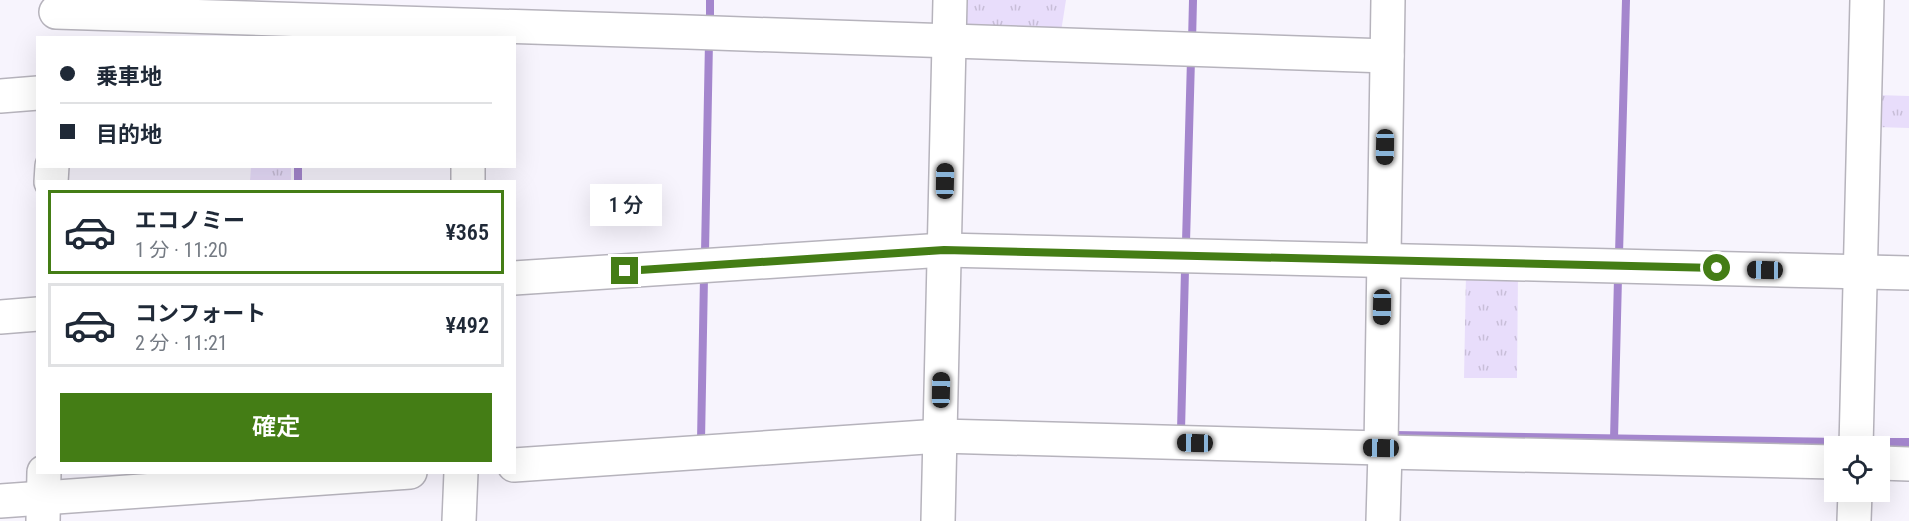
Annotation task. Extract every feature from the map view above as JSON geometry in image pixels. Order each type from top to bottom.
[{"type":"street","points":[[938,521],[950,0]]},
{"type":"street","points":[[1383,521],[1382,260],[1388,0]]},
{"type":"street","points":[[1856,436],[1867,0]]},
{"type":"street","points":[[56,16],[472,20],[949,43],[1387,56]]},
{"type":"street","points":[[0,96],[36,93]]},
{"type":"street","points":[[516,278],[944,250],[1909,273]]},
{"type":"street","points":[[0,317],[36,315]]},
{"type":"street","points":[[516,465],[940,436],[1824,462]]},
{"type":"street","points":[[1890,463],[1909,464]]},
{"type":"street","points":[[0,501],[381,474]]},
{"type":"street","points":[[459,521],[460,474]]},
{"type":"street","points":[[1854,521],[1855,502]]},
{"type":"green space","points":[[958,0],[1066,0],[1060,38],[967,37]]},
{"type":"green space","points":[[1877,95],[1909,96],[1909,128],[1876,127]]},
{"type":"green space","points":[[251,168],[291,168],[291,180],[250,180]]},
{"type":"green space","points":[[1466,273],[1518,274],[1517,378],[1464,378]]},
{"type":"waterway","points":[[710,0],[710,19]]},
{"type":"waterway","points":[[1192,42],[1193,0]]},
{"type":"waterway","points":[[1619,254],[1626,0]]},
{"type":"waterway","points":[[705,253],[709,41]]},
{"type":"waterway","points":[[1186,242],[1191,59]]},
{"type":"waterway","points":[[298,168],[298,180]]},
{"type":"waterway","points":[[1181,431],[1185,270]]},
{"type":"waterway","points":[[701,441],[704,277]]},
{"type":"waterway","points":[[1614,439],[1618,278]]},
{"type":"waterway","points":[[1393,435],[1824,442]]},
{"type":"waterway","points":[[1890,442],[1909,442]]},
{"type":"route","points":[[625,271],[944,250],[1717,268]]}]
